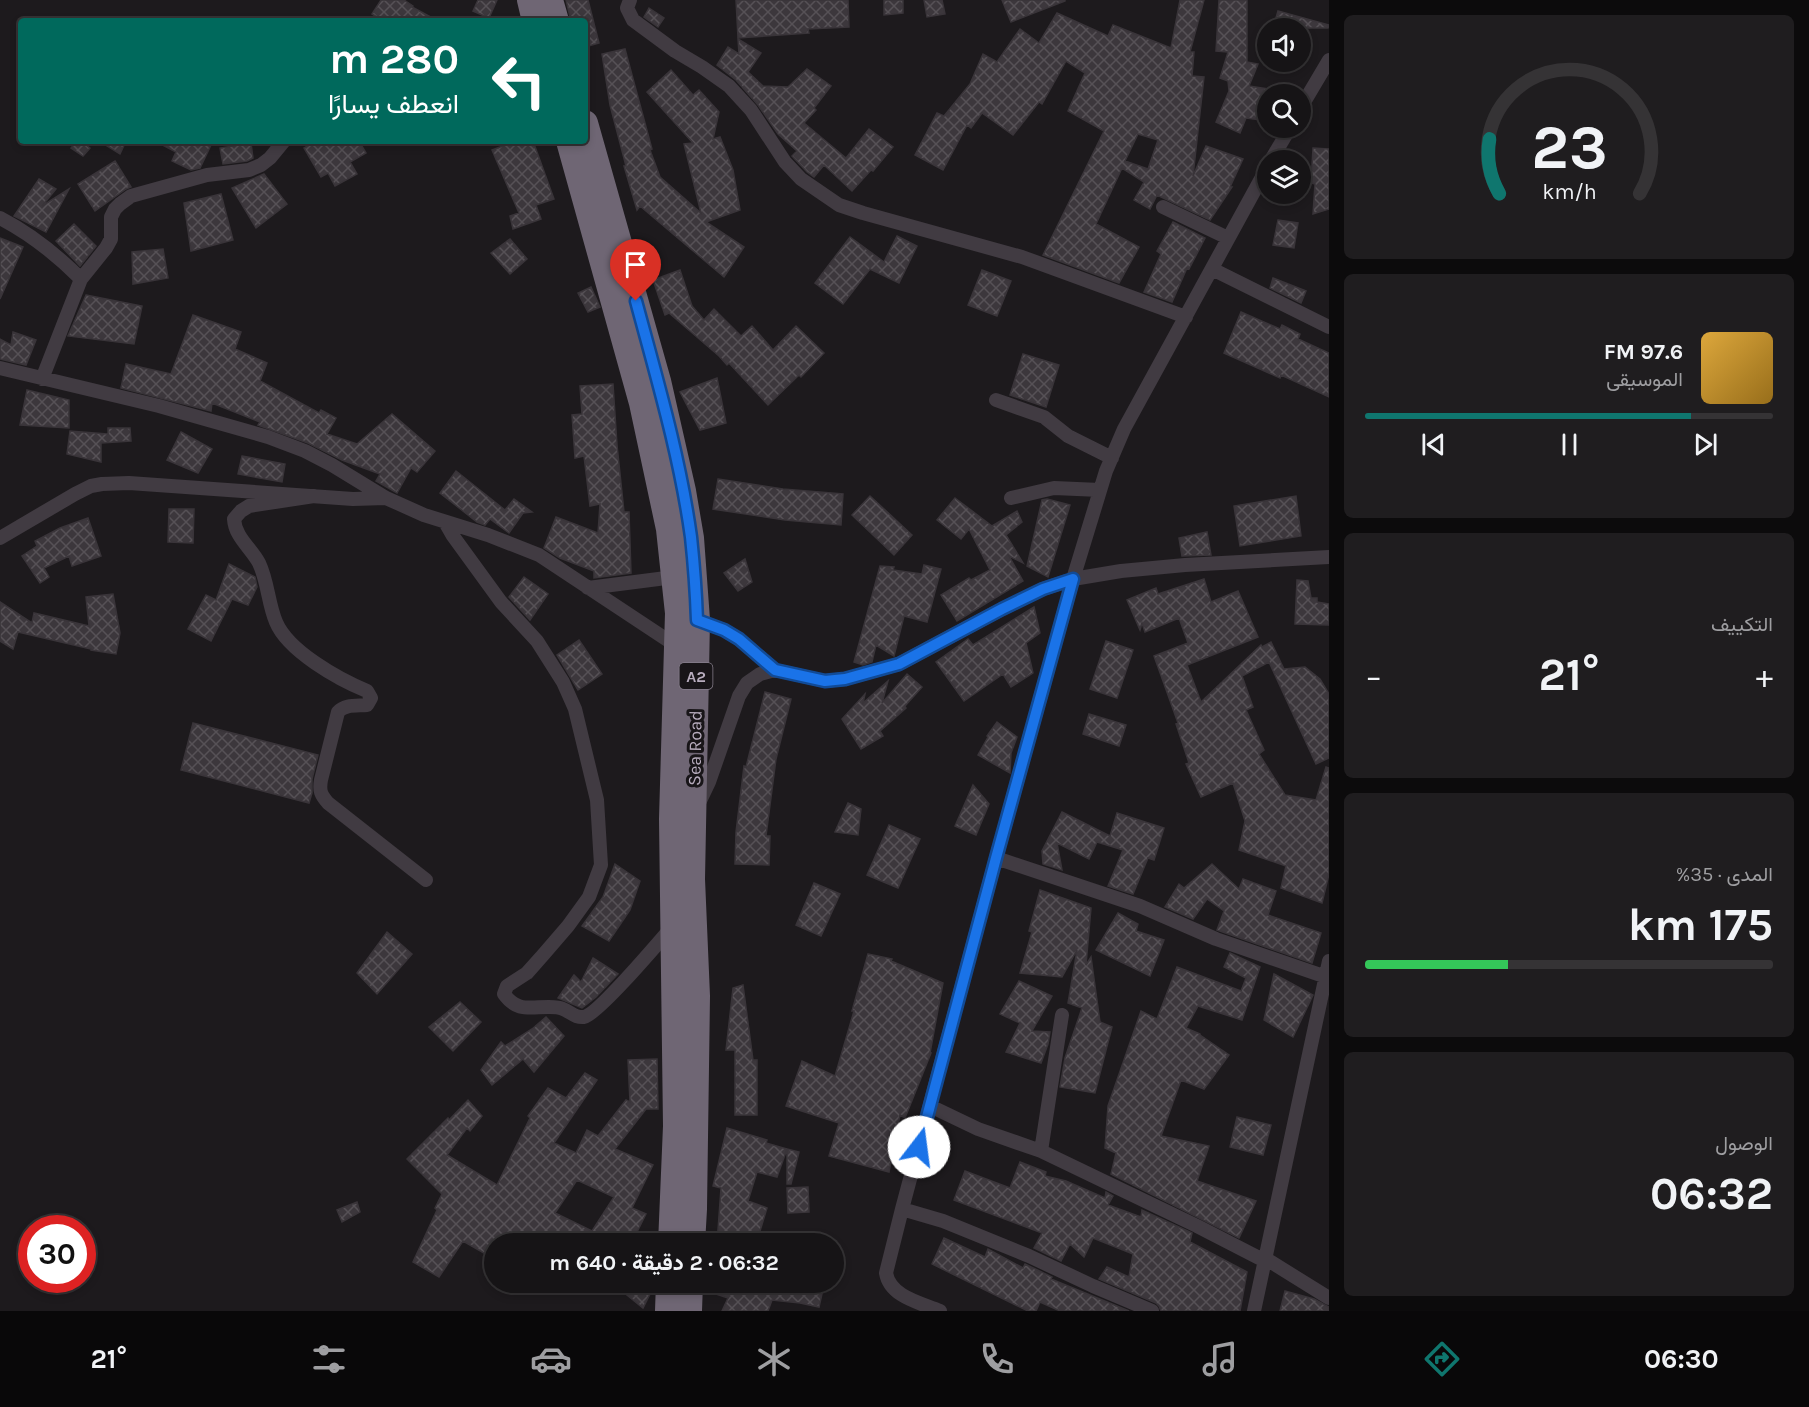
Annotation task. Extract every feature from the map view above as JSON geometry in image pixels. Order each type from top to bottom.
[{"type":"highway","points":[[530,0],[535,18]]},
{"type":"highway","points":[[550,0],[555,18]]},
{"type":"highway","name":"Sea Road","points":[[588,134],[658,381],[672,438],[691,538],[697,620],[692,879],[697,996],[686,1076]]},
{"type":"highway","name":"Sea Road","points":[[570,144],[642,402],[669,529],[678,613],[672,819],[673,926],[686,1076],[694,1209],[686,1233]]},
{"type":"highway","points":[[668,1311],[669,1293]]},
{"type":"highway","points":[[689,1311],[690,1293]]},
{"type":"street","points":[[630,0],[627,8],[633,20],[729,86],[751,110],[785,162],[801,179],[839,205],[1022,257],[1186,317]]},
{"type":"street","points":[[1311,91],[1329,60]]},
{"type":"street","points":[[42,379],[81,279],[111,239],[111,217],[115,209],[131,196],[207,175],[249,170],[270,158],[282,144]]},
{"type":"street","points":[[940,1311],[892,1289],[886,1273],[1073,579],[1100,490],[1124,429],[1257,186]]},
{"type":"street","points":[[1163,207],[1228,238]]},
{"type":"street","points":[[0,218],[42,243],[81,279]]},
{"type":"street","points":[[1212,269],[1329,327]]},
{"type":"street","points":[[0,368],[159,406],[268,437],[305,452],[332,465],[386,498],[424,515],[488,535],[539,555],[678,647]]},
{"type":"street","points":[[996,400],[1044,417],[1068,435],[1112,458]]},
{"type":"street","points":[[0,538],[75,494],[91,486],[102,484],[129,483],[353,499],[386,498]]},
{"type":"street","points":[[1011,498],[1054,488],[1100,490]]},
{"type":"street","points":[[314,496],[249,506],[234,519],[235,525],[238,535],[255,555],[263,572],[276,622],[284,636],[316,664],[367,691],[371,698],[367,705],[347,706],[338,712],[321,780],[321,796],[426,880]]},
{"type":"street","points":[[445,522],[501,602],[537,641],[563,682],[575,709],[597,800],[601,865],[589,897],[543,955],[527,973],[507,987],[504,994],[510,1003],[522,1008],[554,1007],[564,1009],[574,1016],[585,1017],[616,989],[673,926]]},
{"type":"street","points":[[694,813],[709,782],[739,696],[747,683],[760,674],[775,670],[825,681],[845,679],[876,671],[899,664],[1043,589],[1073,579],[1121,571],[1185,565],[1329,557]]},
{"type":"street","points":[[588,588],[674,577]]},
{"type":"street","points":[[697,620],[724,630],[739,639],[775,670]]},
{"type":"street","points":[[996,858],[1140,906],[1216,939],[1327,978]]},
{"type":"street","points":[[1254,1311],[1329,961]]},
{"type":"street","points":[[1041,1151],[1062,1016]]},
{"type":"street","points":[[930,1106],[978,1129],[1041,1151],[1197,1226],[1264,1261],[1271,1262],[1329,1298]]},
{"type":"street","points":[[902,1209],[943,1221],[1029,1256],[1152,1311]]},
{"type":"building","points":[[381,0],[404,0],[432,18],[378,18],[372,14]]},
{"type":"building","points":[[478,0],[497,0],[489,18],[473,11]]},
{"type":"building","points":[[566,0],[588,0],[599,43],[588,46],[588,18],[570,18]]},
{"type":"building","points":[[736,0],[848,0],[849,27],[808,29],[809,33],[738,38]]},
{"type":"building","points":[[884,0],[903,0],[903,13],[884,15]]},
{"type":"building","points":[[924,0],[942,0],[945,14],[927,17]]},
{"type":"building","points":[[1002,0],[1065,0],[1065,1],[1011,22]]},
{"type":"building","points":[[1180,0],[1204,0],[1190,52],[1194,52],[1192,76],[1204,77],[1193,176],[1206,146],[1243,159],[1230,187],[1232,187],[1210,220],[1157,195],[1150,209],[1134,200],[1144,182],[1122,168],[1096,224],[1139,247],[1119,283],[1043,255],[1104,131],[1068,111],[1085,73],[1066,61],[1042,104],[1039,102],[1013,135],[982,113],[971,128],[967,125],[943,170],[915,155],[937,113],[944,116],[970,84],[983,54],[997,62],[1020,29],[1039,43],[1057,13],[1108,36],[1113,25],[1171,48]],"holes":[[[1138,134],[1158,140],[1148,169],[1125,161]]]},
{"type":"building","points":[[1219,0],[1247,0],[1247,62],[1257,64],[1249,86],[1257,87],[1257,120],[1246,118],[1240,133],[1216,122],[1229,91],[1228,81],[1220,78],[1228,52],[1216,51]]},
{"type":"building","points":[[649,8],[664,18],[658,27],[644,17]]},
{"type":"building","points":[[1278,11],[1304,18],[1276,18]]},
{"type":"building","points":[[1311,20],[1329,25],[1328,28],[1311,28]]},
{"type":"building","points":[[738,39],[761,53],[748,72],[763,86],[788,87],[807,69],[831,86],[814,108],[816,110],[804,123],[846,158],[869,129],[893,147],[852,191],[824,165],[814,177],[807,172],[792,156],[797,151],[778,134],[758,105],[736,80],[717,65],[728,47],[739,54]]},
{"type":"building","points":[[625,49],[652,149],[650,150],[660,177],[701,213],[684,144],[693,143],[647,92],[671,70],[693,95],[699,90],[719,112],[713,139],[720,137],[733,170],[740,210],[706,222],[744,247],[724,277],[640,206],[637,210],[610,105],[602,54]]},
{"type":"building","points":[[74,144],[85,144],[90,148],[83,156],[71,148]]},
{"type":"building","points":[[104,144],[125,144],[120,154]]},
{"type":"building","points":[[161,144],[211,145],[200,168],[191,170],[172,161],[176,152]]},
{"type":"building","points":[[251,144],[253,158],[223,164],[220,148]]},
{"type":"building","points":[[311,144],[361,144],[366,153],[350,162],[357,174],[335,186],[328,173],[321,177],[304,148]]},
{"type":"building","points":[[508,144],[534,144],[554,199],[536,205],[541,219],[513,229],[510,216],[519,213],[492,150]]},
{"type":"building","points":[[1313,148],[1329,149],[1329,209],[1313,214],[1315,184],[1311,183]]},
{"type":"building","points":[[115,161],[131,187],[95,211],[78,184]]},
{"type":"building","points":[[264,174],[287,204],[256,228],[232,188]]},
{"type":"building","points":[[39,179],[56,189],[42,206],[69,189],[46,232],[14,216]]},
{"type":"building","points":[[221,194],[233,240],[191,251],[184,203]]},
{"type":"building","points":[[1278,220],[1298,223],[1294,248],[1273,245]]},
{"type":"building","points":[[1173,222],[1205,238],[1189,269],[1187,268],[1172,302],[1144,292],[1161,254],[1157,251]]},
{"type":"building","points":[[74,224],[96,246],[80,266],[56,241]]},
{"type":"building","points":[[897,236],[917,246],[899,283],[870,269],[843,304],[815,283],[850,237],[884,262]]},
{"type":"building","points":[[0,238],[23,247],[0,299]]},
{"type":"building","points":[[510,239],[527,259],[510,274],[491,253]]},
{"type":"building","points":[[163,249],[168,278],[133,284],[132,252]]},
{"type":"building","points":[[680,270],[692,306],[704,320],[714,309],[741,336],[752,326],[773,350],[796,326],[824,353],[801,377],[799,375],[768,405],[729,363],[727,365],[669,313],[665,315],[653,280]]},
{"type":"building","points":[[982,270],[1011,281],[997,316],[968,305]]},
{"type":"building","points":[[1273,278],[1306,291],[1301,303],[1270,288]]},
{"type":"building","points":[[591,287],[600,307],[588,312],[578,293]]},
{"type":"building","points":[[86,295],[142,306],[134,344],[68,336]]},
{"type":"building","points":[[1241,312],[1280,329],[1282,325],[1300,334],[1298,339],[1329,353],[1329,397],[1224,353]]},
{"type":"building","points":[[193,315],[241,332],[235,349],[267,363],[260,381],[319,413],[321,410],[336,418],[327,434],[357,444],[392,414],[435,451],[417,472],[411,468],[397,493],[376,481],[380,474],[342,460],[308,443],[258,425],[260,422],[212,403],[211,411],[121,388],[126,364],[171,374]]},
{"type":"building","points":[[13,332],[36,340],[26,365],[0,359],[0,339],[11,345]]},
{"type":"building","points":[[1023,354],[1059,365],[1046,407],[1010,395]]},
{"type":"building","points":[[717,378],[726,423],[700,430],[680,392]]},
{"type":"building","points":[[613,384],[624,512],[629,512],[631,573],[594,578],[594,571],[560,558],[544,548],[556,517],[598,533],[600,504],[590,506],[584,456],[575,458],[572,415],[582,414],[580,386]]},
{"type":"building","points":[[27,390],[69,400],[69,428],[20,425]]},
{"type":"building","points":[[108,428],[130,428],[131,441],[101,443],[101,462],[67,454],[70,431],[108,434]]},
{"type":"building","points":[[181,432],[212,449],[198,473],[167,460]]},
{"type":"building","points":[[242,456],[285,464],[282,482],[238,474]]},
{"type":"building","points":[[456,471],[505,510],[514,499],[532,512],[523,513],[509,533],[490,519],[485,525],[477,522],[440,493]]},
{"type":"building","points":[[718,479],[783,489],[843,494],[841,525],[785,520],[713,509]]},
{"type":"building","points":[[870,496],[912,535],[894,555],[852,515]]},
{"type":"building","points":[[1296,496],[1301,536],[1240,546],[1234,506]]},
{"type":"building","points":[[955,498],[992,526],[1017,511],[1022,522],[1006,535],[1023,563],[1009,556],[1023,581],[957,621],[941,595],[969,578],[971,580],[990,570],[969,529],[961,539],[937,520]]},
{"type":"building","points":[[1047,499],[1070,505],[1048,577],[1027,566],[1042,500]]},
{"type":"building","points":[[169,509],[194,509],[193,543],[168,542]]},
{"type":"building","points":[[88,518],[101,556],[72,566],[69,556],[44,568],[49,577],[40,583],[22,556],[37,546],[35,541],[60,528]]},
{"type":"building","points":[[1207,532],[1211,555],[1182,556],[1179,538]]},
{"type":"building","points":[[745,559],[752,582],[738,591],[724,573]]},
{"type":"building","points":[[229,564],[255,577],[257,587],[248,605],[232,599],[211,641],[188,629],[206,595],[216,600]]},
{"type":"building","points":[[924,565],[941,569],[927,622],[904,616],[894,656],[876,645],[872,662],[863,665],[854,662],[880,566],[922,574]]},
{"type":"building","points":[[524,577],[548,594],[530,620],[509,597]]},
{"type":"building","points":[[1204,579],[1211,602],[1238,591],[1258,637],[1187,665],[1201,702],[1261,645],[1262,647],[1271,642],[1284,669],[1305,667],[1320,679],[1329,694],[1329,758],[1316,764],[1269,662],[1242,676],[1253,707],[1246,710],[1264,750],[1259,754],[1285,795],[1316,800],[1326,767],[1329,768],[1329,874],[1322,903],[1281,888],[1286,866],[1239,850],[1245,821],[1233,783],[1201,797],[1186,764],[1189,763],[1176,724],[1178,723],[1154,656],[1188,643],[1179,618],[1145,632],[1142,623],[1140,630],[1127,600],[1156,588],[1158,594]]},
{"type":"building","points":[[1297,580],[1308,581],[1311,598],[1317,598],[1317,602],[1329,604],[1329,625],[1295,624]]},
{"type":"building","points":[[113,594],[120,633],[116,654],[18,632],[13,649],[0,641],[0,602],[32,623],[34,613],[89,626],[86,597]]},
{"type":"building","points":[[1034,607],[1040,633],[1026,643],[1033,673],[1011,687],[1003,674],[964,701],[936,662],[968,639],[973,645]]},
{"type":"building","points":[[579,640],[602,674],[578,690],[557,655]]},
{"type":"building","points":[[1106,641],[1133,650],[1117,698],[1090,689]]},
{"type":"building","points":[[907,674],[922,687],[905,706],[906,708],[880,731],[883,736],[861,749],[842,719],[865,694],[863,703],[888,681],[882,703]]},
{"type":"building","points":[[765,692],[791,699],[776,759],[766,836],[770,836],[769,865],[735,864],[736,832],[744,766],[746,767]]},
{"type":"building","points":[[1089,714],[1126,725],[1119,746],[1083,734]]},
{"type":"building","points":[[997,722],[1017,737],[1011,753],[1010,773],[978,755]]},
{"type":"building","points":[[193,723],[318,755],[309,803],[181,770]]},
{"type":"building","points":[[973,785],[989,804],[976,835],[955,826]]},
{"type":"building","points":[[848,803],[861,809],[858,835],[835,832]]},
{"type":"building","points":[[1062,812],[1110,836],[1117,813],[1164,828],[1154,860],[1148,858],[1133,894],[1108,886],[1123,850],[1097,842],[1089,859],[1057,843],[1062,870],[1043,864],[1042,851]]},
{"type":"building","points":[[889,825],[920,839],[898,888],[867,875]]},
{"type":"building","points":[[615,864],[640,881],[630,910],[609,941],[582,926],[603,897]]},
{"type":"building","points":[[1212,864],[1239,889],[1243,879],[1276,891],[1268,915],[1321,933],[1312,963],[1217,930],[1224,911],[1207,899],[1193,919],[1165,907],[1179,884],[1184,888]]},
{"type":"building","points":[[814,883],[840,894],[821,936],[796,925]]},
{"type":"building","points":[[1040,890],[1091,908],[1086,965],[1091,957],[1100,1022],[1112,1027],[1095,1093],[1060,1087],[1065,1058],[1082,1008],[1068,1003],[1077,950],[1062,977],[1020,973],[1032,932],[1029,931]]},
{"type":"building","points":[[1118,913],[1138,924],[1136,931],[1164,940],[1150,976],[1096,950]]},
{"type":"building","points":[[387,932],[412,954],[377,994],[357,973]]},
{"type":"building","points":[[1230,953],[1260,967],[1242,1020],[1198,1006],[1186,1028],[1200,1034],[1229,1055],[1204,1089],[1181,1080],[1161,1136],[1209,1146],[1197,1181],[1256,1201],[1239,1238],[1111,1174],[1116,1153],[1105,1148],[1108,1106],[1141,1011],[1157,1019],[1177,967],[1241,991],[1246,978],[1224,967]]},
{"type":"building","points":[[868,954],[892,959],[891,961],[943,983],[931,1053],[905,1118],[900,1115],[889,1172],[829,1156],[839,1123],[786,1106],[802,1061],[835,1076]]},
{"type":"building","points":[[593,958],[618,974],[582,1008],[558,998],[574,975],[581,982]]},
{"type":"building","points":[[1274,974],[1313,995],[1293,1037],[1264,1020]]},
{"type":"building","points":[[1019,981],[1052,996],[1032,1031],[1050,1032],[1041,1063],[1006,1052],[1020,1023],[1000,1014]]},
{"type":"building","points":[[743,985],[753,1060],[757,1060],[757,1115],[735,1115],[735,1050],[726,1050],[733,988]]},
{"type":"building","points":[[460,1002],[481,1022],[453,1051],[429,1027]]},
{"type":"building","points":[[546,1017],[564,1036],[534,1072],[523,1059],[492,1085],[481,1070],[501,1042],[505,1046]]},
{"type":"building","points":[[657,1059],[658,1109],[646,1109],[615,1149],[653,1165],[632,1208],[646,1214],[636,1233],[484,1233],[484,1253],[463,1241],[439,1277],[413,1262],[442,1194],[407,1159],[468,1100],[482,1116],[470,1131],[467,1128],[447,1155],[497,1185],[530,1118],[528,1116],[548,1088],[566,1098],[585,1073],[597,1080],[554,1143],[576,1153],[587,1130],[598,1136],[626,1100],[630,1102],[628,1060]],"holes":[[[577,1180],[614,1197],[592,1231],[555,1213]]]},
{"type":"building","points":[[1237,1117],[1271,1125],[1263,1155],[1230,1147]]},
{"type":"building","points":[[727,1128],[767,1140],[766,1143],[787,1149],[777,1177],[757,1172],[748,1201],[767,1208],[759,1233],[718,1233],[721,1188],[713,1186]]},
{"type":"building","points":[[787,1149],[799,1152],[791,1184],[787,1184]]},
{"type":"building","points":[[1020,1162],[1046,1172],[1045,1176],[1066,1181],[1105,1198],[1106,1192],[1113,1196],[1108,1205],[1141,1217],[1142,1210],[1192,1233],[1190,1242],[1247,1272],[1240,1311],[1161,1311],[1156,1303],[1099,1279],[1107,1267],[1129,1277],[1133,1254],[1093,1238],[1084,1257],[1070,1244],[1061,1261],[1034,1248],[1042,1233],[954,1200],[965,1171],[1010,1188]]},
{"type":"building","points":[[808,1187],[809,1212],[788,1213],[787,1188]]},
{"type":"building","points":[[357,1202],[360,1212],[342,1222],[337,1210]]},
{"type":"building","points":[[944,1238],[985,1257],[988,1249],[1023,1268],[1025,1264],[1052,1277],[1051,1279],[1129,1311],[1060,1311],[1040,1302],[1036,1311],[1028,1311],[932,1264]]},
{"type":"building","points":[[1285,1291],[1314,1299],[1329,1307],[1329,1311],[1280,1311]]},
{"type":"building","points":[[625,1293],[650,1293],[643,1308]]},
{"type":"building","points":[[713,1293],[822,1293],[819,1307],[772,1300],[768,1311],[722,1311],[728,1298]]},
{"type":"route","points":[[636,301],[658,381],[683,491],[691,538],[697,620],[724,630],[739,639],[775,670],[825,681],[845,679],[899,664],[1002,609],[1043,589],[1073,579],[919,1147]]}]
